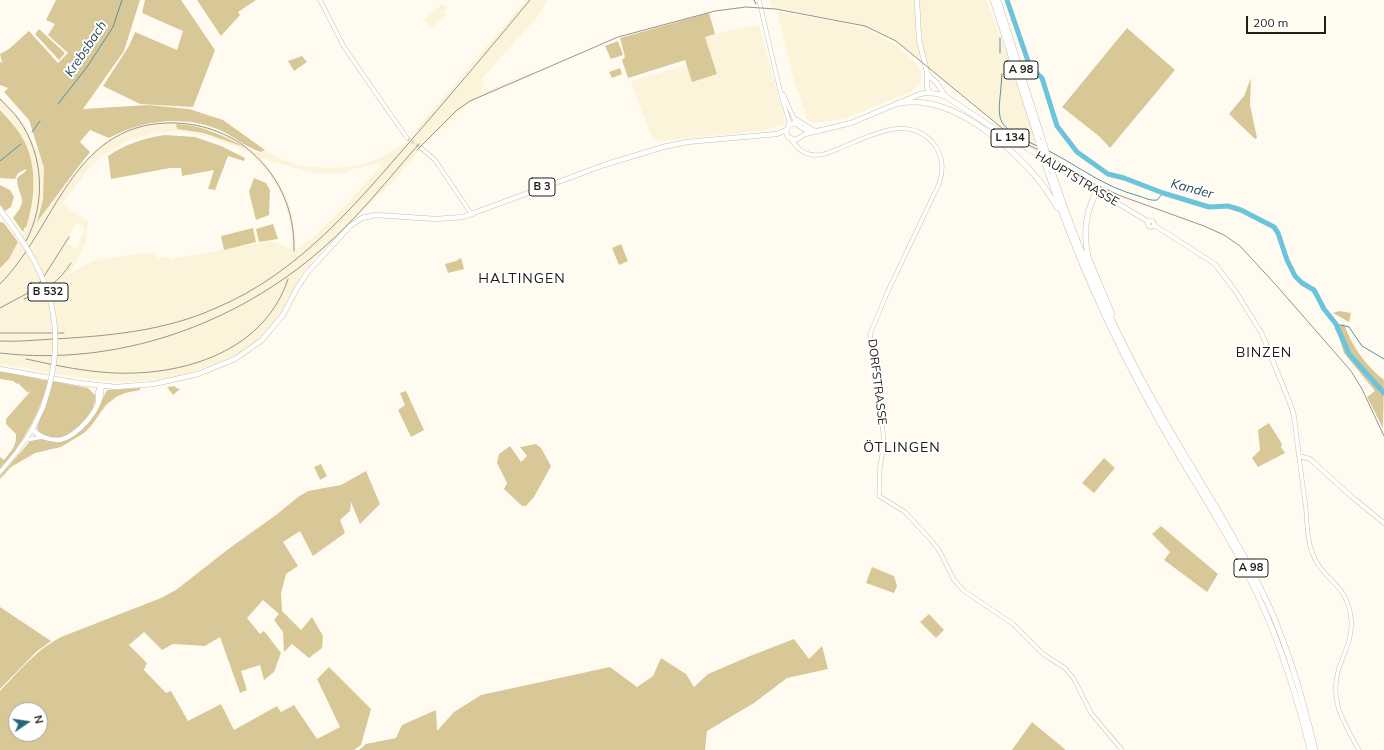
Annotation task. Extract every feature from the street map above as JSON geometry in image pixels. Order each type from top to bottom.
[{"type":"highway","name":"A 98","points":[[993,0],[1047,170],[1063,216],[1090,284],[1113,335],[1158,420],[1235,551],[1267,614],[1289,673],[1310,750]]},
{"type":"highway","name":"A 98","points":[[998,0],[1043,141],[1083,255],[1118,334],[1162,417],[1237,542],[1267,601],[1296,677],[1315,750]]},
{"type":"highway","points":[[898,103],[917,102],[940,106],[961,115],[990,134],[1030,170],[1043,185],[1063,216]]},
{"type":"highway","points":[[1097,191],[1087,213],[1085,236],[1086,247],[1118,334]]},
{"type":"main road","name":"HAUPTSTRASSE","points":[[917,0],[919,40],[927,72],[928,88],[935,93],[945,96],[989,125],[1149,222],[1150,227],[1154,225],[1215,264],[1245,306],[1264,338],[1294,416],[1299,456]]},
{"type":"main road","name":"HAUPTSTRASSE","points":[[927,72],[934,81],[938,83],[939,88],[945,96]]},
{"type":"main road","points":[[816,130],[799,125],[788,128],[789,138],[800,137],[816,130],[850,123],[920,94],[934,81]]},
{"type":"main road","points":[[935,93],[939,88]]},
{"type":"main road","points":[[799,125],[800,137]]},
{"type":"main road","name":"B 3","points":[[777,134],[788,128]]},
{"type":"main road","name":"B 3","points":[[0,369],[101,386],[139,386],[170,382],[198,374],[242,355],[258,343],[280,319],[305,276],[343,233],[357,221],[376,215],[436,219],[472,215],[531,191],[604,165],[663,147],[687,142],[777,134],[789,138]]},
{"type":"main road","name":"B 532","points":[[0,210],[33,256],[50,300],[54,324],[55,346],[49,387],[43,407],[32,430]]},
{"type":"main road","points":[[86,384],[99,395]]},
{"type":"main road","points":[[32,430],[42,437],[58,440],[71,435],[86,422],[98,402],[101,386]]},
{"type":"main road","points":[[99,395],[111,386]]},
{"type":"main road","points":[[1299,456],[1310,459],[1352,497],[1384,523]]},
{"type":"street","points":[[320,0],[344,47],[407,138]]},
{"type":"street","points":[[759,0],[782,92],[788,128]]},
{"type":"street","points":[[782,92],[792,116],[799,125]]},
{"type":"street","points":[[792,116],[798,121],[816,130]]},
{"type":"street","name":"DORFSTRASSE","points":[[798,149],[809,155],[819,155],[886,130],[901,128],[920,132],[933,143],[941,158],[942,176],[888,291],[870,334],[880,399],[884,444],[879,496],[905,512],[924,532],[940,552],[957,584],[969,595],[1013,624],[1044,654],[1065,668],[1074,679],[1091,713],[1122,750]]},
{"type":"street","points":[[798,149],[800,137]]},
{"type":"street","points":[[789,138],[798,149]]},
{"type":"street","points":[[421,148],[435,160],[472,215]]},
{"type":"street","points":[[0,472],[26,440],[32,430]]},
{"type":"street","points":[[26,440],[42,437]]},
{"type":"street","points":[[1299,456],[1309,542],[1315,561],[1339,586],[1349,608],[1351,635],[1338,674],[1336,692],[1342,722],[1359,750]]},
{"type":"shaded area","points":[[56,0],[140,0],[124,51],[83,109],[148,105],[189,109],[223,120],[265,150],[261,152],[256,150],[212,127],[182,121],[152,123],[109,138],[90,130],[80,142],[90,152],[37,222],[43,200],[44,168],[29,120],[4,92],[8,88],[0,85],[0,62],[2,63],[0,54],[9,49],[29,31],[58,63],[68,53],[48,35],[55,24],[46,20]]},
{"type":"shaded area","points":[[145,0],[181,0],[215,50],[193,107],[140,104],[103,86],[129,46],[135,32],[177,50],[183,31],[142,13]]},
{"type":"shaded area","points":[[197,0],[256,0],[238,12],[240,15],[221,36]]},
{"type":"shaded area","points":[[526,0],[548,0],[538,16],[481,80],[485,85],[480,91],[483,92],[534,71],[534,74],[471,101],[429,139],[391,184],[338,234],[302,273],[284,312],[248,349],[225,360],[190,373],[166,379],[131,382],[105,381],[0,364],[0,268],[9,259],[26,228],[32,211],[34,180],[26,148],[13,123],[0,107],[0,96],[24,123],[46,169],[45,208],[58,195],[76,169],[105,141],[131,129],[161,122],[183,122],[208,127],[229,135],[249,149],[260,153],[265,151],[284,160],[302,166],[327,168],[349,167],[376,160],[403,145]],"holes":[[[179,131],[208,137],[249,152],[269,174],[285,202],[292,231],[291,249],[272,241],[170,259],[169,256],[158,258],[153,252],[95,260],[69,275],[86,241],[88,221],[62,204],[86,172],[101,157],[127,141],[153,133]],[[261,158],[314,173],[326,174],[345,173],[348,170],[383,163],[348,203],[317,234],[296,250],[293,219],[289,203],[279,182]],[[77,223],[83,227],[84,231],[76,249],[67,243],[70,237],[69,236]]]},
{"type":"shaded area","points":[[770,0],[986,0],[1020,88],[1037,149],[1014,138],[896,41],[883,34],[849,22],[772,7]]},
{"type":"shaded area","points":[[442,4],[448,8],[443,12],[446,16],[432,28],[424,19]]},
{"type":"shaded area","points":[[777,12],[842,22],[873,32],[897,46],[918,65],[922,73],[920,83],[911,92],[844,119],[814,123],[808,121],[792,74]]},
{"type":"shaded area","points":[[709,13],[715,34],[705,37],[717,74],[692,82],[685,60],[628,78],[622,60],[625,57],[620,38]]},
{"type":"shaded area","points":[[759,25],[786,124],[761,131],[659,141],[652,138],[631,83],[632,81],[687,65],[692,82],[717,74],[705,37],[726,31]]},
{"type":"shaded area","points":[[1127,28],[1175,70],[1110,148],[1100,137],[1062,107]]},
{"type":"shaded area","points":[[39,29],[65,53],[59,60],[35,34]]},
{"type":"shaded area","points":[[618,41],[623,55],[611,59],[605,46]]},
{"type":"shaded area","points":[[302,56],[307,62],[294,71],[288,61]]},
{"type":"shaded area","points":[[620,68],[622,74],[612,78],[609,72]]},
{"type":"shaded area","points":[[1251,78],[1250,105],[1257,138],[1255,139],[1229,114],[1244,96]]},
{"type":"shaded area","points":[[0,110],[20,134],[30,156],[34,180],[32,204],[26,228],[25,227],[23,232],[13,218],[22,202],[17,178],[26,171],[26,169],[18,173],[15,179],[0,178]]},
{"type":"shaded area","points":[[176,124],[194,126],[211,131],[244,147],[204,133],[177,129]]},
{"type":"shaded area","points":[[165,135],[195,137],[221,146],[245,158],[244,161],[228,156],[215,190],[208,189],[214,170],[182,176],[181,168],[170,168],[111,179],[108,156],[135,142]]},
{"type":"shaded area","points":[[254,178],[266,183],[270,190],[269,215],[256,220],[249,192]]},
{"type":"shaded area","points":[[0,185],[10,190],[14,197],[11,207],[5,211],[0,205]]},
{"type":"shaded area","points":[[0,222],[4,223],[18,242],[9,259],[0,268]]},
{"type":"shaded area","points":[[273,224],[278,239],[259,242],[256,229]]},
{"type":"shaded area","points":[[253,228],[256,242],[224,250],[221,236]]},
{"type":"shaded area","points":[[621,244],[628,261],[619,265],[612,248]]},
{"type":"shaded area","points":[[461,258],[464,269],[448,273],[445,264]]},
{"type":"shaded area","points":[[1339,311],[1351,313],[1349,322],[1333,313]]},
{"type":"shaded area","points":[[1344,324],[1360,355],[1384,380],[1383,428],[1367,397],[1375,391],[1344,353],[1338,334],[1334,328]]},
{"type":"shaded area","points":[[0,371],[49,381],[35,417],[23,439],[0,470],[0,457],[4,460],[16,442],[16,434],[6,424],[6,419],[30,392],[29,391],[28,393],[18,383],[0,379]]},
{"type":"shaded area","points":[[52,381],[88,388],[95,395],[94,405],[89,415],[81,424],[72,432],[62,437],[52,439],[43,436],[37,428]]},
{"type":"shaded area","points":[[175,386],[176,388],[180,389],[173,395],[167,387]]},
{"type":"shaded area","points":[[140,388],[140,390],[125,393],[116,397],[106,405],[84,433],[61,447],[35,453],[11,467],[0,479],[0,476],[31,440],[38,439],[55,441],[69,438],[97,410],[107,390]]},
{"type":"shaded area","points":[[406,391],[424,430],[411,437],[398,410],[405,405],[400,393]]},
{"type":"shaded area","points":[[1269,423],[1282,444],[1281,447],[1285,453],[1258,467],[1252,458],[1260,450],[1258,430]]},
{"type":"shaded area","points":[[536,444],[541,448],[551,466],[534,497],[526,506],[522,506],[504,489],[507,483],[497,463],[499,454],[510,446],[521,462],[527,456],[520,447]]},
{"type":"shaded area","points":[[1104,458],[1115,468],[1094,493],[1082,483]]},
{"type":"shaded area","points":[[321,464],[327,476],[320,480],[314,467]]},
{"type":"shaded area","points":[[366,471],[380,504],[360,524],[351,502],[350,511],[340,520],[345,533],[313,556],[300,531],[283,542],[298,566],[286,574],[281,593],[282,611],[301,630],[312,617],[323,636],[322,648],[309,658],[292,644],[284,652],[283,632],[274,620],[279,614],[263,600],[247,618],[260,634],[264,631],[281,653],[274,672],[264,680],[260,665],[241,671],[247,690],[240,693],[220,637],[205,646],[173,644],[162,650],[144,632],[129,645],[147,663],[144,670],[166,693],[171,691],[188,721],[221,704],[234,730],[277,706],[281,712],[294,705],[317,739],[340,727],[317,679],[329,667],[371,709],[361,745],[354,750],[0,750],[0,691],[28,661],[52,642],[61,637],[161,598],[176,590],[231,547],[308,491],[341,485]]},
{"type":"shaded area","points":[[1161,526],[1218,574],[1207,592],[1164,560],[1170,552],[1152,534]]},
{"type":"shaded area","points":[[872,567],[894,576],[897,586],[894,593],[866,583]]},
{"type":"shaded area","points":[[0,607],[51,641],[36,652],[0,689]]},
{"type":"shaded area","points":[[929,614],[944,630],[936,638],[920,622]]},
{"type":"shaded area","points":[[794,639],[809,659],[822,646],[828,669],[787,678],[754,703],[707,731],[705,750],[359,750],[366,744],[396,738],[402,725],[436,710],[437,731],[454,712],[481,695],[610,667],[637,687],[653,676],[661,658],[686,674],[694,687],[708,674]]},
{"type":"shaded area","points":[[1032,722],[1066,750],[1012,750]]},
{"type":"waterway","name":"Krebsbach","points":[[58,104],[87,67],[113,27],[122,0]]},
{"type":"waterway","points":[[754,0],[756,4]]},
{"type":"waterway","name":"Kander","points":[[1007,0],[1030,67],[1042,78],[1057,126],[1077,152],[1108,174],[1209,207],[1228,206],[1241,210],[1274,227],[1278,233],[1287,260],[1295,276],[1302,283],[1314,290],[1324,309],[1336,324],[1349,354],[1384,393]]},
{"type":"waterway","name":"Kander","points":[[1011,20],[1014,16]]},
{"type":"waterway","points":[[1000,38],[1000,53]]},
{"type":"waterway","points":[[1002,74],[999,112],[1004,126],[1011,132],[1037,146]]},
{"type":"waterway","name":"Krebsbach","points":[[32,132],[40,121]]},
{"type":"waterway","name":"Krebsbach","points":[[0,161],[21,144]]},
{"type":"waterway","points":[[1049,151],[1103,182],[1126,192],[1155,200],[1157,200],[1163,193]]},
{"type":"waterway","points":[[1336,324],[1349,327],[1362,346],[1384,359]]},
{"type":"tunnel","points":[[407,138],[421,148]]},
{"type":"railway","points":[[0,341],[27,341],[95,336],[157,327],[197,316],[216,308],[246,293],[274,276],[300,256],[348,211],[429,120],[530,0]]},
{"type":"railway","points":[[417,150],[457,110],[470,101],[618,37],[715,11],[746,7],[776,9],[865,26],[896,41],[1014,138],[1043,152],[1086,180],[1121,196],[1204,226],[1224,235],[1240,246],[1351,371],[1362,389],[1384,436]]},
{"type":"railway","points":[[0,99],[17,117],[27,134],[33,148],[37,164],[39,180],[37,211],[26,241]]},
{"type":"railway","points":[[0,284],[19,261],[68,184],[87,160],[108,142],[135,128],[167,123],[187,124],[217,131],[235,140],[256,156],[275,180],[288,206],[294,235],[294,251]]},
{"type":"railway","points":[[0,353],[44,356],[87,353],[130,346],[172,335],[213,319],[251,299],[288,276],[322,249],[348,224],[419,144]]},
{"type":"railway","points":[[0,308],[26,294],[41,281],[69,237]]},
{"type":"railway","points":[[24,299],[39,293],[51,285],[62,276],[71,263]]},
{"type":"railway","points":[[26,359],[101,372],[129,373],[157,371],[185,366],[212,357],[237,344],[258,327],[276,305],[288,279]]},
{"type":"railway","points":[[0,333],[64,333]]},
{"type":"district","name":"HALTINGEN","points":[[522,279]]},
{"type":"district","name":"BINZEN","points":[[1264,353]]},
{"type":"district","name":"ÖTLINGEN","points":[[902,448]]}]
